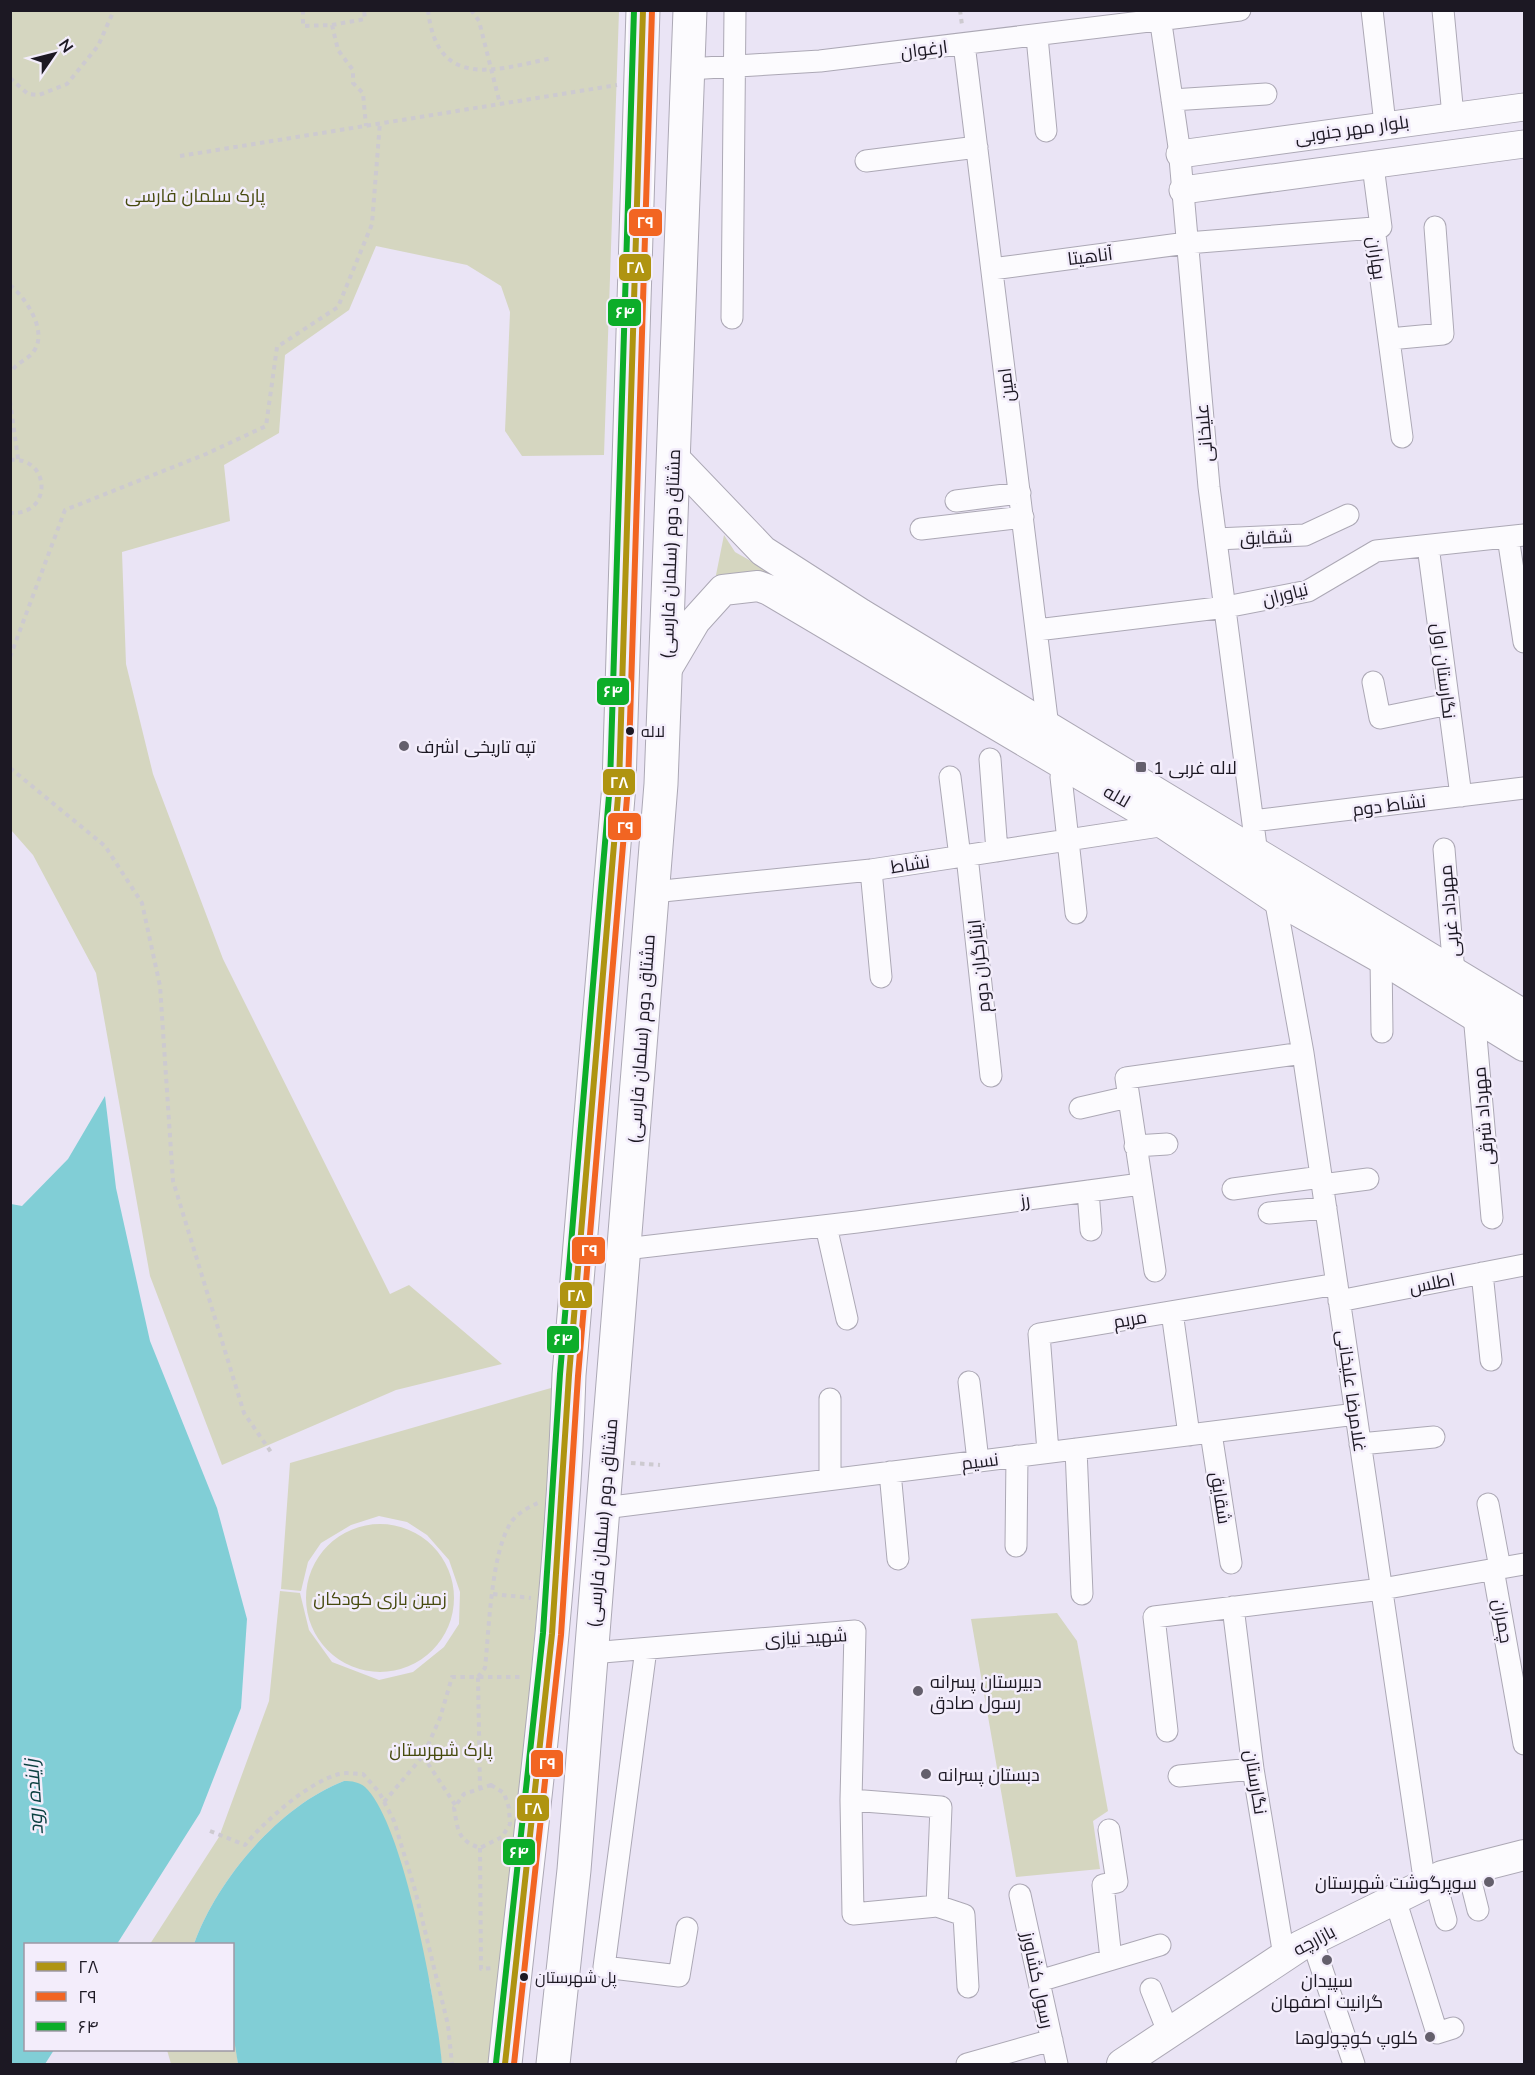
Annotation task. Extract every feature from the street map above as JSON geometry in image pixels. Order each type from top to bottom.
[{"type":"main road","points":[[505,2064],[548,1684],[567,1459],[570,1363],[619,784],[643,10]]},
{"type":"main road","name":"مشتاق دوم (سلمان فارسی)","points":[[553,2064],[574,1870],[661,784],[690,10]]},
{"type":"main road","name":"لاله","points":[[674,458],[763,551],[856,625],[999,727],[1166,825],[1275,898],[1359,930],[1454,973],[1524,1016]]},
{"type":"main road","name":"لاله","points":[[666,670],[695,621],[723,590],[741,586],[758,586],[856,625],[1048,727],[1257,854],[1359,930],[1381,958],[1524,1046]]},
{"type":"main road","name":"بازارچه","points":[[1122,2064],[1284,1956],[1312,1940],[1430,1882],[1524,1855]]},
{"type":"street","points":[[732,318],[735,10]]},
{"type":"street","name":"ارغوان","points":[[688,69],[820,61],[1037,37],[1159,16],[1240,10]]},
{"type":"street","points":[[1372,10],[1385,124]]},
{"type":"street","points":[[1443,10],[1453,116]]},
{"type":"street","name":"علیخانی","points":[[1159,16],[1180,154],[1216,539],[1257,854]]},
{"type":"street","points":[[1037,37],[1046,130]]},
{"type":"street","name":"امین","points":[[964,44],[1048,727]]},
{"type":"street","points":[[1172,100],[1266,94]]},
{"type":"street","name":"بلوار مهر جنوبی","points":[[1180,154],[1385,124],[1524,107]]},
{"type":"street","points":[[1183,190],[1524,144]]},
{"type":"street","points":[[866,162],[977,147]]},
{"type":"street","points":[[1374,166],[1381,227],[1374,228]]},
{"type":"street","points":[[1389,339],[1443,334],[1435,227]]},
{"type":"street","name":"بهاران","points":[[1187,243],[1374,228],[1402,437]]},
{"type":"street","name":"آناهیتا","points":[[992,269],[1187,243]]},
{"type":"street","points":[[956,501],[1020,493]]},
{"type":"street","name":"شقایق","points":[[1216,539],[1305,535],[1348,515]]},
{"type":"street","points":[[921,529],[1023,517]]},
{"type":"street","points":[[1516,536],[1524,642]]},
{"type":"street","name":"نیاوران","points":[[1037,630],[1226,607],[1308,591],[1377,551],[1516,536]]},
{"type":"street","name":"نگارستان اول","points":[[1428,546],[1461,796]]},
{"type":"street","points":[[1373,682],[1380,718],[1449,704]]},
{"type":"street","points":[[990,759],[997,851]]},
{"type":"street","name":"ایثارگران دوم","points":[[950,777],[963,856],[991,1076]]},
{"type":"street","points":[[1062,777],[1076,913]]},
{"type":"street","name":"نشاط دوم","points":[[1253,821],[1524,788]]},
{"type":"street","name":"نشاط","points":[[653,892],[870,870],[1166,825]]},
{"type":"street","name":"مهرداد غربی","points":[[1444,849],[1454,973]]},
{"type":"street","points":[[870,870],[881,977]]},
{"type":"street","name":"غلامرضا علیخانی","points":[[1275,898],[1303,1053],[1382,1589],[1430,1882],[1446,1920]]},
{"type":"street","points":[[1381,958],[1382,1032]]},
{"type":"street","name":"مهرداد شرقی","points":[[1474,1014],[1492,1218]]},
{"type":"street","points":[[1155,1271],[1125,1078],[1303,1053]]},
{"type":"street","points":[[1080,1108],[1128,1098]]},
{"type":"street","points":[[1135,1146],[1167,1144]]},
{"type":"street","points":[[1233,1189],[1368,1179]]},
{"type":"street","name":"رز","points":[[625,1249],[826,1226],[1141,1184]]},
{"type":"street","points":[[1088,1191],[1091,1230]]},
{"type":"street","points":[[1269,1213],[1326,1208]]},
{"type":"street","points":[[826,1226],[847,1319]]},
{"type":"street","name":"اطلس","points":[[1338,1292],[1482,1273],[1524,1265]]},
{"type":"street","points":[[1482,1273],[1491,1360]]},
{"type":"street","name":"مریم","points":[[1048,1452],[1039,1334],[1172,1312],[1338,1292]]},
{"type":"street","points":[[1172,1312],[1189,1436]]},
{"type":"street","points":[[969,1382],[978,1461]]},
{"type":"street","points":[[830,1399],[830,1479]]},
{"type":"street","name":"نسیم","points":[[604,1508],[1356,1414]]},
{"type":"street","name":"شقایق","points":[[1211,1433],[1231,1563]]},
{"type":"street","points":[[1360,1444],[1434,1437]]},
{"type":"street","points":[[1076,1449],[1082,1594]]},
{"type":"street","points":[[1016,1546],[1017,1456]]},
{"type":"street","points":[[890,1472],[898,1559]]},
{"type":"street","name":"چمران","points":[[1488,1504],[1524,1744]]},
{"type":"street","points":[[1167,1731],[1154,1617],[1382,1589],[1524,1564]]},
{"type":"street","name":"نگارستان","points":[[1233,1607],[1253,1769],[1284,1956]]},
{"type":"street","name":"شهید نیازی","points":[[591,1653],[855,1631],[851,1800],[853,1914],[938,1906]]},
{"type":"street","points":[[646,1649],[604,1967],[679,1976],[687,1928]]},
{"type":"street","points":[[1179,1776],[1253,1769]]},
{"type":"street","points":[[851,1800],[941,1807],[938,1906],[964,1915],[968,1987]]},
{"type":"street","points":[[1109,1830],[1117,1882],[1103,1886],[1111,1959]]},
{"type":"street","points":[[1468,1870],[1478,1910]]},
{"type":"street","name":"رسول کشاورز","points":[[1020,1895],[1057,2064]]},
{"type":"street","points":[[1395,1899],[1437,2033],[1453,2028]]},
{"type":"street","points":[[1312,1940],[1354,2064]]},
{"type":"street","points":[[1039,1981],[1160,1945]]},
{"type":"street","points":[[1151,1989],[1169,2034]]},
{"type":"street","points":[[967,2064],[1052,2040]]},
{"type":"path","points":[[10,78],[28,94],[39,95],[67,84],[98,46],[114,10]]},
{"type":"path","points":[[303,10],[303,26],[332,25],[365,19],[364,10]]},
{"type":"path","points":[[428,10],[432,30],[445,55],[465,70],[492,71],[552,58]]},
{"type":"path","points":[[471,10],[479,21],[500,104]]},
{"type":"path","points":[[332,25],[338,50],[353,70],[353,83],[363,93],[366,126]]},
{"type":"path","points":[[180,156],[641,81]]},
{"type":"path","points":[[10,657],[65,510],[206,454],[266,426],[277,346],[338,307],[372,224],[380,122]]},
{"type":"path","points":[[10,285],[21,293],[37,325],[39,339],[33,352],[10,374]]},
{"type":"path","points":[[10,401],[18,459]]},
{"type":"path","points":[[10,460],[18,459],[29,463],[38,471],[42,483],[41,495],[35,505],[25,512],[10,513]]},
{"type":"path","points":[[10,768],[105,846],[142,903],[160,986],[173,1181],[244,1413],[273,1455]]},
{"type":"path","points":[[480,1787],[478,1677],[485,1668],[499,1550],[511,1522],[524,1510],[547,1498]]},
{"type":"path","points":[[493,1594],[536,1599]]},
{"type":"path","points":[[384,1802],[423,1756],[440,1718],[452,1677],[527,1677]]},
{"type":"path","points":[[423,1756],[456,1806]]},
{"type":"path","points":[[210,1831],[245,1845],[259,1829],[303,1793],[340,1773],[363,1774],[379,1792],[397,1831],[433,1956],[448,2025],[452,2064]]},
{"type":"path","points":[[491,1785],[504,1793],[509,1809],[510,1824],[502,1837],[480,1848],[470,1844],[458,1834],[454,1808],[456,1806],[464,1794],[491,1785]]},
{"type":"path","points":[[480,1848],[481,1969],[497,1968]]},
{"type":"green space","name":"پارک سلمان فارسی","points":[[11,10],[619,11],[604,455],[522,456],[505,431],[510,312],[501,286],[467,265],[376,246],[349,310],[285,355],[279,433],[224,465],[230,521],[122,552],[126,664],[153,774],[223,959],[390,1294],[409,1285],[502,1364],[396,1390],[222,1465],[150,1276],[96,973],[33,855],[11,830]]},
{"type":"green space","points":[[724,535],[735,552],[847,616],[713,590]]},
{"type":"green space","name":"پارک شهرستان","points":[[558,1386],[494,2064],[442,2064],[430,1983],[344,1781],[296,1808],[253,1848],[218,1895],[194,1943],[151,1943],[219,1837],[269,1701],[280,1591],[300,1593],[309,1630],[332,1662],[379,1680],[413,1672],[444,1647],[459,1624],[460,1592],[449,1560],[427,1535],[407,1522],[379,1516],[351,1525],[321,1543],[308,1562],[301,1591],[281,1589],[290,1463]]},
{"type":"green space","name":"زمین بازی کودکان","points":[[380,1524],[408,1530],[432,1546],[448,1570],[454,1598],[448,1626],[432,1650],[408,1666],[380,1672],[352,1666],[328,1650],[312,1626],[306,1598],[312,1570],[328,1546],[352,1530]]},
{"type":"green space","points":[[1057,1613],[1077,1641],[1108,1811],[1093,1821],[1100,1869],[1016,1877],[971,1619]]},
{"type":"green space","points":[[234,2034],[238,2064],[171,2064],[167,2051],[234,2051]]},
{"type":"water","name":"زاینده رود","points":[[105,1096],[116,1188],[150,1341],[217,1508],[247,1619],[241,1708],[200,1813],[118,1943],[24,1943],[24,2051],[53,2051],[45,2064],[11,2064],[11,1204],[22,1206],[68,1159]]},
{"type":"water","points":[[344,1781],[355,1782],[365,1787],[379,1807],[393,1838],[426,1961],[442,2064],[238,2064],[234,2039],[234,1943],[194,1943],[218,1895],[253,1848],[296,1808]]},
{"type":"transit line","name":"۶۴","points":[[496,2063],[543,1633],[560,1374],[610,784],[634,10]]},
{"type":"transit line","name":"۲۸","points":[[505,2064],[552,1634],[569,1375],[619,785],[643,10]]},
{"type":"transit line","name":"۲۹","points":[[514,2064],[561,1635],[578,1376],[628,786],[652,10]]},
{"type":"place","name":"لاله","points":[[630,731]]},
{"type":"place","name":"تپه تاریخی اشرف","points":[[404,746]]},
{"type":"place","name":"لاله غربی 1","points":[[1141,767]]},
{"type":"place","name":"دبیرستان پسرانه رسول صادق","points":[[918,1691]]},
{"type":"place","name":"دبستان پسرانه","points":[[926,1774]]},
{"type":"place","name":"سوپرگوشت شهرستان","points":[[1489,1882]]},
{"type":"place","name":"سپیدان گرانیت اصفهان","points":[[1327,1960]]},
{"type":"place","name":"پل شهرستان","points":[[524,1977]]},
{"type":"place","name":"کلوپ کوچولوها","points":[[1430,2037]]}]
